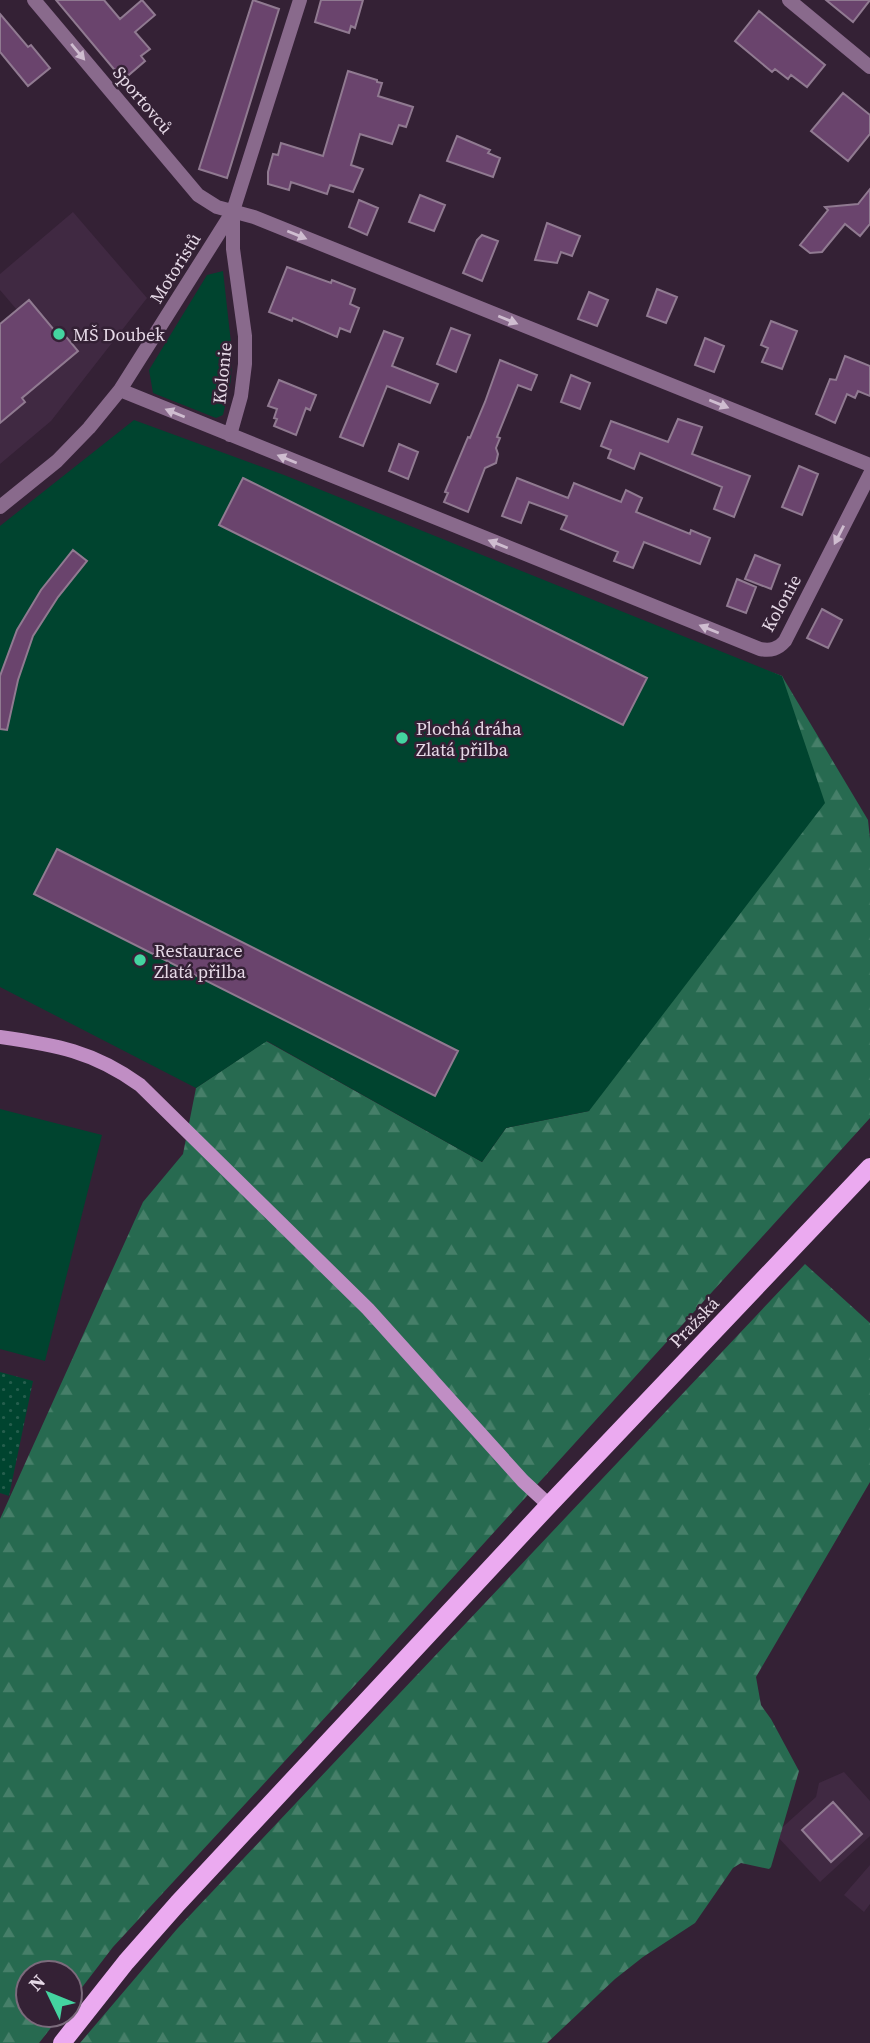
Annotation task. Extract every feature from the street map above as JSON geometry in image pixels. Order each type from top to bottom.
[{"type":"main road","name":"Pražská","points":[[62,2043],[126,1962],[178,1903],[549,1505],[870,1167]]},
{"type":"street","name":"Sportovců","points":[[34,0],[198,195],[217,207],[233,211]]},
{"type":"street","name":"Motoristů","points":[[0,507],[57,461],[120,390],[233,211],[300,0]]},
{"type":"street","points":[[789,0],[870,67]]},
{"type":"street","name":"Kolonie","points":[[233,211],[233,249],[245,336],[245,364],[242,396],[230,435],[768,651],[785,642],[870,474]]},
{"type":"street","points":[[233,211],[254,217],[870,465]]},
{"type":"street","points":[[120,390],[230,435]]},
{"type":"street","points":[[0,1037],[56,1046],[93,1057],[140,1084],[368,1309],[523,1481],[549,1505]]},
{"type":"shaded area","name":"MŠ Doubek","points":[[73,212],[147,298],[51,421],[0,464],[0,324],[17,310],[0,290],[0,274]]},
{"type":"shaded area","points":[[844,1772],[870,1801],[870,1836],[820,1882],[775,1834],[816,1797],[819,1783]]},
{"type":"shaded area","points":[[870,1865],[870,1904],[864,1912],[844,1895]]},
{"type":"green space","points":[[223,271],[232,352],[231,380],[223,415],[216,418],[153,393],[149,370],[207,275]]},
{"type":"green space","name":"Plochá dráha Zlatá přilba","points":[[134,420],[284,475],[782,676],[825,803],[589,1111],[506,1128],[482,1162],[267,1041],[196,1088],[0,987],[0,526]]},
{"type":"green space","points":[[760,668],[782,676],[868,820],[870,1118],[368,1671],[113,1947],[84,1985],[84,1959],[14,1959],[14,2029],[50,2029],[39,2043],[0,2043],[0,1519],[143,1202],[183,1154],[196,1088],[266,1041],[482,1162],[506,1128],[589,1111]]},
{"type":"green space","points":[[0,1109],[102,1135],[45,1361],[0,1349]]},
{"type":"green space","points":[[805,1264],[870,1323],[870,1482],[756,1677],[761,1705],[799,1771],[771,1867],[769,1869],[741,1863],[733,1868],[695,1923],[615,1979],[547,2043],[80,2043],[177,1929]]},
{"type":"green space","points":[[0,1372],[33,1381],[9,1496],[0,1493]]},
{"type":"building","points":[[56,0],[104,0],[120,19],[142,0],[155,15],[135,32],[150,49],[141,56],[145,61],[123,80]]},
{"type":"building","points":[[253,0],[279,9],[227,178],[199,169]]},
{"type":"building","points":[[321,0],[363,0],[355,28],[351,26],[349,33],[315,22]]},
{"type":"building","points":[[826,0],[870,0],[853,22]]},
{"type":"building","points":[[759,11],[825,65],[807,87],[791,75],[788,79],[775,69],[772,72],[735,41]]},
{"type":"building","points":[[0,14],[50,68],[28,86],[0,52]]},
{"type":"building","points":[[348,71],[382,83],[378,96],[413,107],[406,127],[399,125],[392,144],[360,134],[351,165],[363,169],[353,192],[330,185],[327,194],[291,182],[289,190],[268,184],[273,154],[278,155],[281,143],[323,156]]},
{"type":"building","points":[[843,93],[870,115],[870,134],[848,161],[811,131]]},
{"type":"building","points":[[457,136],[490,150],[488,153],[500,158],[493,177],[447,161]]},
{"type":"building","points":[[870,189],[870,224],[860,236],[845,224],[822,252],[810,253],[800,245],[828,210],[825,207],[858,204]]},
{"type":"building","points":[[420,195],[445,205],[434,231],[409,222]]},
{"type":"building","points":[[359,200],[378,208],[367,235],[349,227]]},
{"type":"building","points":[[547,223],[580,236],[572,256],[561,252],[557,263],[535,260]]},
{"type":"building","points":[[482,235],[498,241],[482,281],[463,273],[477,240]]},
{"type":"building","points":[[287,267],[355,289],[350,304],[359,308],[350,332],[340,328],[337,337],[293,318],[292,321],[269,312]]},
{"type":"building","points":[[657,289],[677,297],[666,323],[647,316]]},
{"type":"building","points":[[589,292],[608,300],[597,326],[578,319]]},
{"type":"building","points":[[29,300],[54,330],[58,327],[78,351],[22,398],[25,402],[0,423],[0,324]]},
{"type":"building","points":[[771,321],[797,331],[782,369],[762,362],[768,348],[761,345]]},
{"type":"building","points":[[451,328],[470,335],[456,372],[437,364]]},
{"type":"building","points":[[384,331],[403,338],[392,366],[438,384],[430,403],[387,386],[363,446],[340,437]]},
{"type":"building","points":[[705,338],[724,346],[714,372],[695,365]]},
{"type":"building","points":[[845,356],[870,366],[870,396],[858,391],[855,398],[847,394],[835,423],[816,414],[830,379],[836,380]]},
{"type":"building","points":[[500,360],[537,375],[531,390],[518,385],[497,437],[500,438],[496,448],[496,463],[485,468],[468,512],[444,502],[448,493],[445,492],[485,402]]},
{"type":"building","points":[[571,375],[590,383],[580,409],[561,402]]},
{"type":"building","points":[[279,380],[316,395],[310,410],[306,408],[296,435],[274,426],[277,409],[268,406]]},
{"type":"building","points":[[678,419],[702,427],[692,454],[750,476],[734,517],[714,509],[722,487],[640,453],[634,469],[608,458],[611,450],[601,446],[611,421],[668,442]]},
{"type":"building","points":[[399,444],[418,452],[408,479],[389,471]]},
{"type":"building","points":[[799,466],[818,474],[802,515],[782,507]]},
{"type":"building","points":[[243,478],[647,678],[623,725],[219,525]]},
{"type":"building","points":[[517,478],[568,498],[574,483],[621,502],[626,490],[642,498],[636,512],[690,534],[691,530],[710,538],[700,564],[644,542],[633,568],[614,561],[618,552],[561,529],[567,516],[529,502],[521,523],[502,516]]},
{"type":"building","points":[[73,550],[87,561],[58,597],[33,636],[18,680],[7,730],[0,729],[0,676],[17,630],[41,590]]},
{"type":"building","points":[[755,555],[780,565],[771,589],[745,579]]},
{"type":"building","points":[[737,579],[756,587],[746,613],[727,606]]},
{"type":"building","points":[[822,609],[842,620],[828,648],[807,638]]},
{"type":"building","points":[[57,849],[458,1051],[435,1096],[34,894]]},
{"type":"building","points":[[833,1802],[862,1834],[831,1862],[802,1830]]},
{"type":"place","name":"MŠ Doubek","points":[[59,334]]},
{"type":"place","name":"Plochá dráha Zlatá přilba","points":[[402,738]]},
{"type":"place","name":"Restaurace Zlatá přilba","points":[[140,960]]}]
